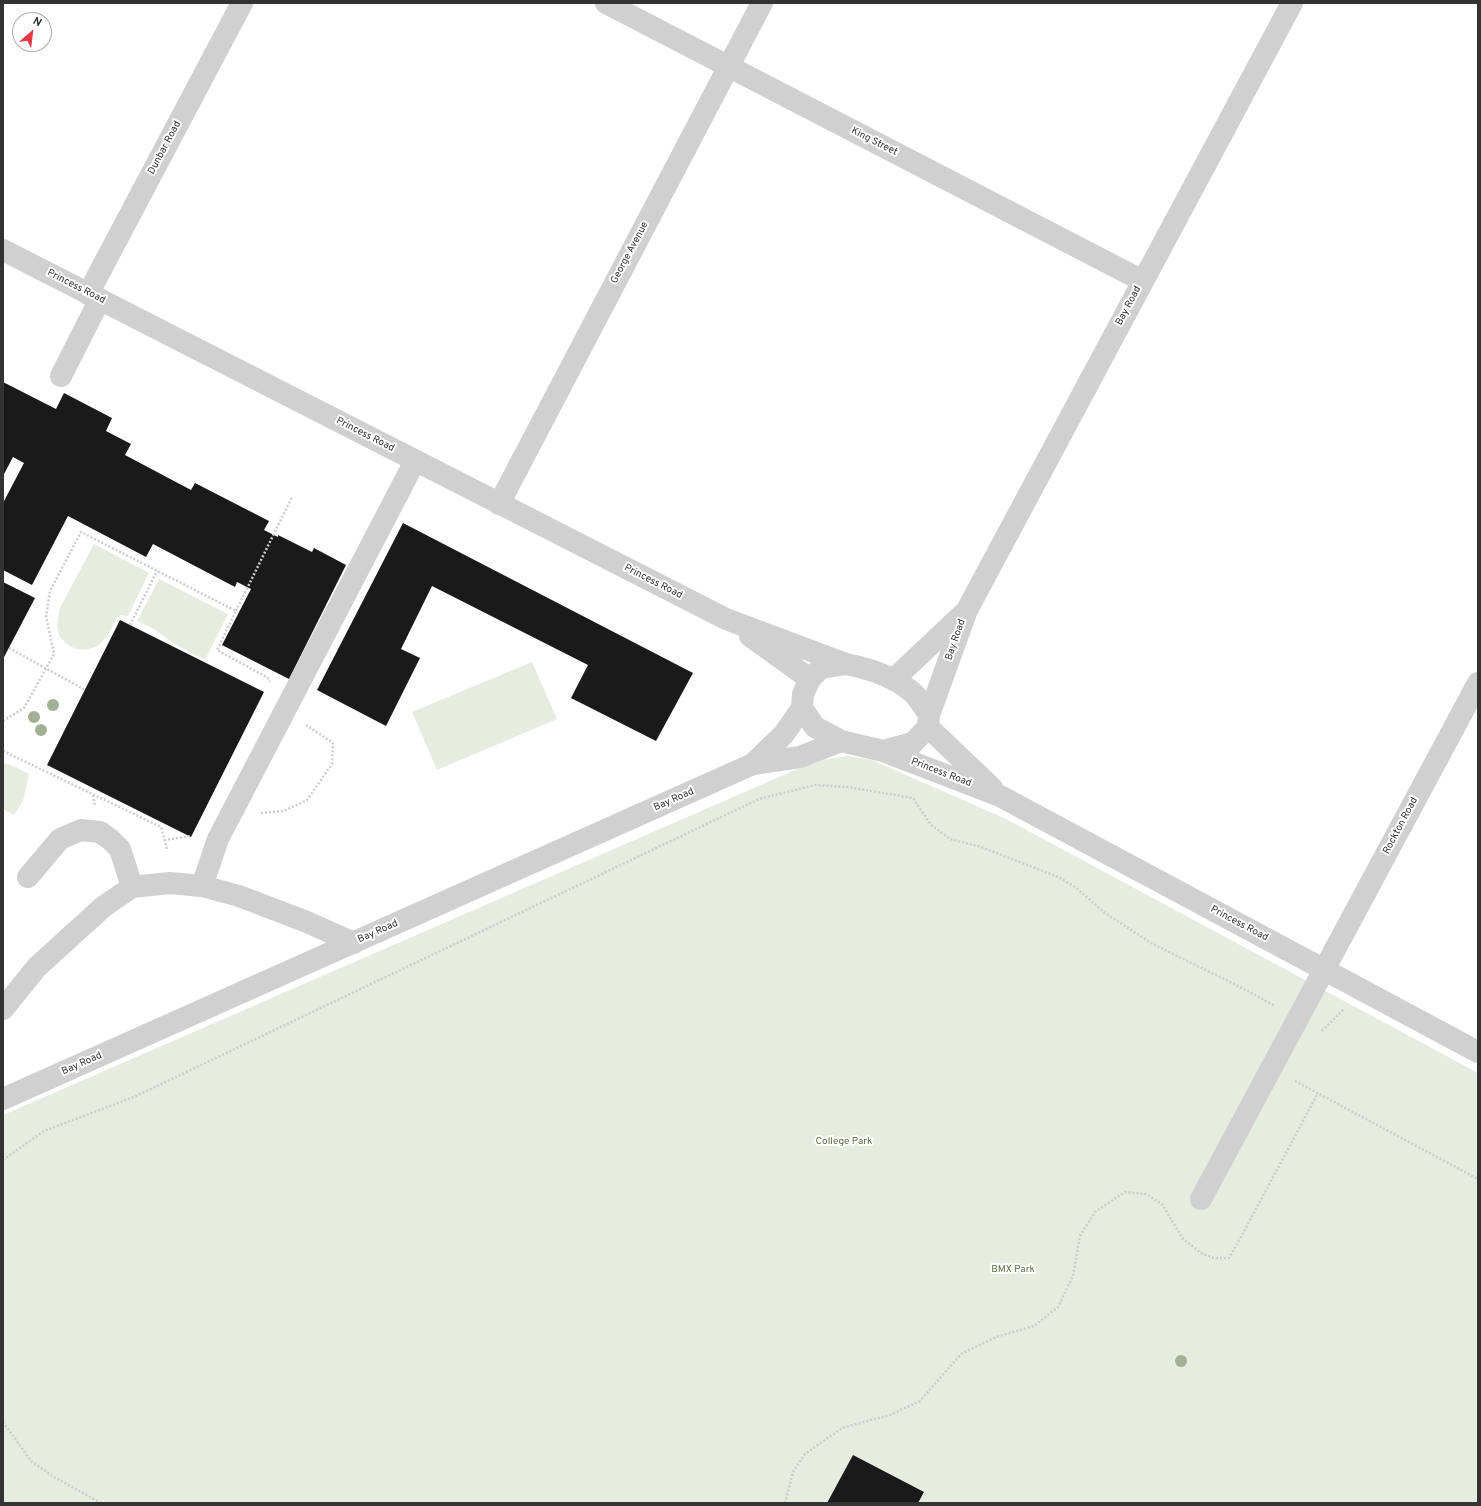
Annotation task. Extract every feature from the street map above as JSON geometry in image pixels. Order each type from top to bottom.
[{"type":"street","name":"Dunbar Road","points":[[61,376],[94,296],[242,3]]},
{"type":"street","name":"King Street","points":[[606,3],[1143,281]]},
{"type":"street","name":"George Avenue","points":[[499,504],[762,3]]},
{"type":"street","name":"Bay Road","points":[[929,721],[966,610],[1292,3]]},
{"type":"street","name":"Princess Road","points":[[3,250],[726,619],[846,664]]},
{"type":"street","points":[[202,886],[218,839],[415,461]]},
{"type":"street","name":"Bay Road","points":[[894,679],[966,610]]},
{"type":"street","name":"Princess Road","points":[[726,619],[810,680]]},
{"type":"street","points":[[846,664],[869,668],[894,679],[913,693],[929,721],[913,743],[883,751],[841,741],[815,727],[802,708],[803,694],[810,680],[821,668],[846,664]]},
{"type":"street","name":"Rockton Road","points":[[1201,1199],[1478,683]]},
{"type":"street","name":"Bay Road","points":[[753,764],[784,734],[802,708]]},
{"type":"street","name":"Princess Road","points":[[929,721],[1000,796]]},
{"type":"street","name":"Bay Road","points":[[3,1099],[753,764],[800,757],[841,741]]},
{"type":"street","name":"Princess Road","points":[[883,751],[1000,796],[1478,1052]]},
{"type":"street","points":[[28,878],[60,839],[81,830],[100,832],[120,849],[132,887]]},
{"type":"street","points":[[3,1009],[37,967],[103,906],[132,887],[170,883],[202,886],[239,896],[307,922],[354,943]]},
{"type":"path","points":[[235,806],[260,813],[284,811],[308,800],[332,764],[334,743],[312,730],[286,708],[268,678],[217,650],[292,497]]},
{"type":"path","points":[[3,721],[24,708],[54,654],[46,616],[50,591],[81,532],[236,611]]},
{"type":"path","points":[[130,625],[157,572]]},
{"type":"path","points":[[8,648],[85,690]]},
{"type":"path","points":[[3,751],[161,826],[166,849]]},
{"type":"path","points":[[3,1160],[44,1131],[134,1097],[759,799],[815,785],[846,787],[913,798],[931,825],[950,839],[981,848],[1058,877],[1075,888],[1105,913],[1151,943],[1246,990],[1320,1033],[1344,1008]]},
{"type":"path","points":[[1292,1079],[1478,1179]]},
{"type":"path","points":[[785,1503],[793,1472],[805,1454],[842,1428],[890,1414],[920,1401],[961,1354],[996,1338],[1034,1326],[1058,1307],[1073,1276],[1080,1236],[1094,1212],[1125,1192],[1146,1194],[1162,1204],[1183,1239],[1201,1253],[1214,1258],[1229,1258],[1242,1237],[1318,1093]]},
{"type":"path","points":[[3,1422],[31,1461],[54,1477],[101,1503]]},
{"type":"green space","points":[[94,544],[149,573],[128,616],[120,615],[101,643],[92,648],[83,650],[73,648],[60,637],[58,618],[60,608]]},
{"type":"green space","points":[[159,579],[228,614],[205,660],[176,645],[154,629],[137,621]]},
{"type":"green space","points":[[532,662],[557,719],[437,770],[412,712]]},
{"type":"green space","name":"College Park","points":[[848,756],[872,760],[1006,819],[1478,1073],[1478,1503],[3,1503],[3,1115],[793,771],[822,760]]},
{"type":"green space","points":[[3,763],[11,765],[29,774],[23,801],[14,815],[3,809]]},
{"type":"building","points":[[3,382],[56,409],[64,393],[112,418],[106,431],[131,444],[125,455],[191,490],[195,483],[269,521],[264,530],[278,537],[278,535],[312,552],[314,548],[346,565],[289,679],[222,645],[251,589],[237,582],[235,587],[153,544],[146,557],[68,516],[32,585],[3,570],[3,503],[24,463],[13,457],[3,476]]},
{"type":"building","points":[[403,523],[693,673],[656,741],[571,698],[588,665],[432,586],[401,649],[420,658],[386,726],[317,690]]},
{"type":"building","points":[[3,582],[35,598],[3,659]]},
{"type":"building","points":[[120,620],[264,692],[191,837],[47,765]]},
{"type":"building","points":[[853,1455],[924,1492],[918,1503],[827,1503]]},
{"type":"park label","name":"BMX Park","points":[[1013,1270]]}]
